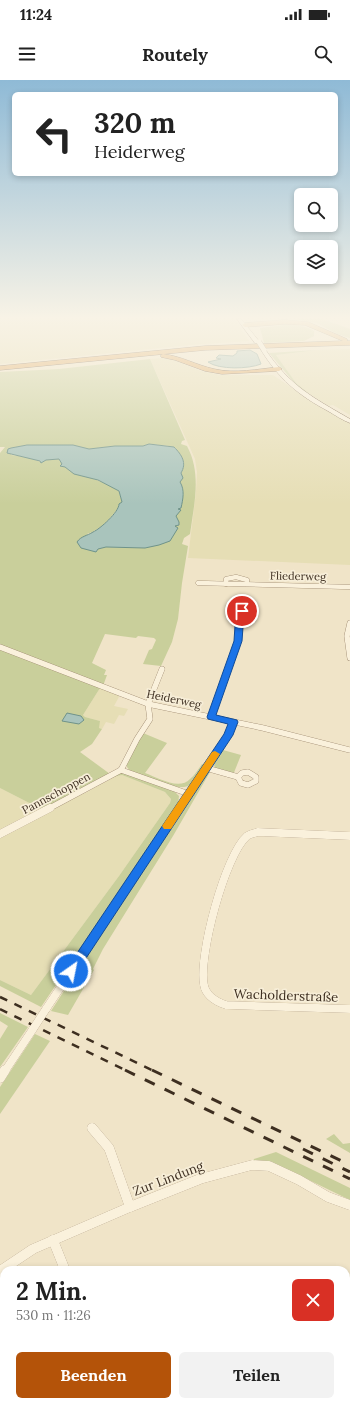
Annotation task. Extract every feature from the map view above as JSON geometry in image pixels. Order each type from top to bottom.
[{"type":"main road","points":[[288,381],[294,388],[350,421]]},
{"type":"street","name":"Fliederweg","points":[[198,583],[244,586],[247,584],[350,587]]},
{"type":"street","points":[[211,717],[238,641],[240,611]]},
{"type":"street","points":[[350,623],[348,634],[350,658]]},
{"type":"street","name":"Heiderweg","points":[[0,647],[148,704],[233,722],[350,750]]},
{"type":"street","points":[[162,669],[148,704],[150,719],[137,739],[122,770],[189,794]]},
{"type":"street","points":[[0,1078],[228,735],[233,722]]},
{"type":"street","points":[[206,768],[238,777]]},
{"type":"street","name":"Pannschoppen","points":[[0,834],[122,770]]},
{"type":"street","name":"Wacholderstraße","points":[[350,836],[258,832],[246,836],[241,842],[231,863],[216,903],[208,937],[204,974],[204,984],[208,994],[219,1003],[226,1005],[282,1008],[350,1008]]},
{"type":"street","points":[[92,1128],[109,1148],[130,1207]]},
{"type":"street","name":"Zur Lindung","points":[[8,1266],[33,1249],[130,1207],[200,1179],[252,1165],[269,1166],[328,1197],[350,1205]]},
{"type":"street","points":[[53,1240],[63,1266]]},
{"type":"shaded area","points":[[160,381],[282,381],[304,396],[350,422],[350,565],[188,558],[196,492],[197,472],[195,459]]},
{"type":"shaded area","points":[[294,381],[350,381],[350,415],[333,405],[328,406],[302,389]]},
{"type":"shaded area","points":[[100,688],[120,695],[114,706],[128,709],[124,716],[119,715],[114,724],[106,722],[102,729],[98,728],[100,721],[85,717],[83,715]]},
{"type":"shaded area","points":[[122,775],[165,792],[171,799],[170,803],[119,876],[31,995],[0,980],[0,836],[116,776]]},
{"type":"shaded area","points":[[0,788],[43,810],[0,832]]},
{"type":"green space","points":[[0,381],[159,381],[185,440],[182,441],[181,444],[187,446],[192,457],[196,478],[195,500],[190,534],[184,538],[182,544],[188,546],[178,619],[172,642],[161,666],[143,664],[149,650],[152,649],[156,640],[154,638],[138,636],[136,638],[105,634],[92,663],[106,670],[104,675],[107,675],[103,686],[0,646],[0,453],[5,447],[0,447]],"holes":[[[149,444],[169,446],[184,462],[180,482],[182,502],[176,515],[169,541],[145,548],[106,547],[98,549],[87,534],[98,529],[115,512],[122,502],[119,491],[104,483],[72,471],[59,459],[41,462],[27,457],[11,455],[11,448],[27,445],[73,445],[89,449],[115,446],[143,446]]]},
{"type":"green space","points":[[293,381],[313,397],[297,386]]},
{"type":"green space","points":[[0,648],[100,688],[83,715],[85,717],[100,721],[99,728],[102,729],[92,744],[80,752],[110,774],[43,810],[0,788]]},
{"type":"green space","points":[[143,733],[167,743],[145,773],[168,782],[180,784],[190,779],[202,764],[204,764],[190,785],[178,787],[152,780],[131,772],[127,767],[127,763]]},
{"type":"green space","points":[[223,750],[241,755],[233,775],[215,768],[214,765]]},
{"type":"green space","points":[[206,771],[210,772],[173,836],[103,949],[93,969],[94,970],[68,1015],[51,1011]]},
{"type":"green space","points":[[120,773],[125,773],[172,789],[179,796],[178,805],[41,1007],[0,986],[0,980],[31,995],[119,876],[170,803],[171,799],[165,792],[122,775],[109,779],[62,803]]},
{"type":"green space","points":[[0,1013],[28,1027],[0,1067],[0,1039],[8,1026],[0,1021]]},
{"type":"green space","points":[[35,1034],[50,1041],[0,1114],[0,1087]]},
{"type":"green space","points":[[334,1134],[343,1144],[350,1143],[350,1153],[326,1139]]},
{"type":"green space","points":[[276,1152],[350,1188],[350,1200],[280,1166],[253,1162],[254,1159]]},
{"type":"water","points":[[149,444],[174,447],[183,459],[184,466],[181,473],[183,478],[180,482],[183,488],[183,498],[181,508],[178,509],[181,510],[176,516],[179,525],[175,526],[178,528],[170,541],[159,545],[145,548],[106,547],[98,549],[96,552],[81,548],[77,542],[82,537],[100,527],[113,516],[119,504],[122,502],[119,491],[98,480],[74,474],[65,467],[60,466],[62,464],[59,459],[46,460],[41,463],[40,461],[7,453],[8,449],[27,445],[73,445],[89,449],[115,446],[143,446]]},
{"type":"water","points":[[67,713],[81,716],[84,720],[79,724],[62,721]]},
{"type":"railway","points":[[0,997],[154,1071]]},
{"type":"railway","points":[[0,1009],[127,1071]]},
{"type":"railway","points":[[125,1070],[350,1179]]},
{"type":"railway","points":[[152,1070],[350,1165]]},
{"type":"railway","points":[[303,1149],[350,1172]]},
{"type":"slow traffic","points":[[167,826],[215,754]]},
{"type":"route","points":[[71,971],[228,735],[233,722],[211,717],[238,641],[240,611],[242,611]]}]
